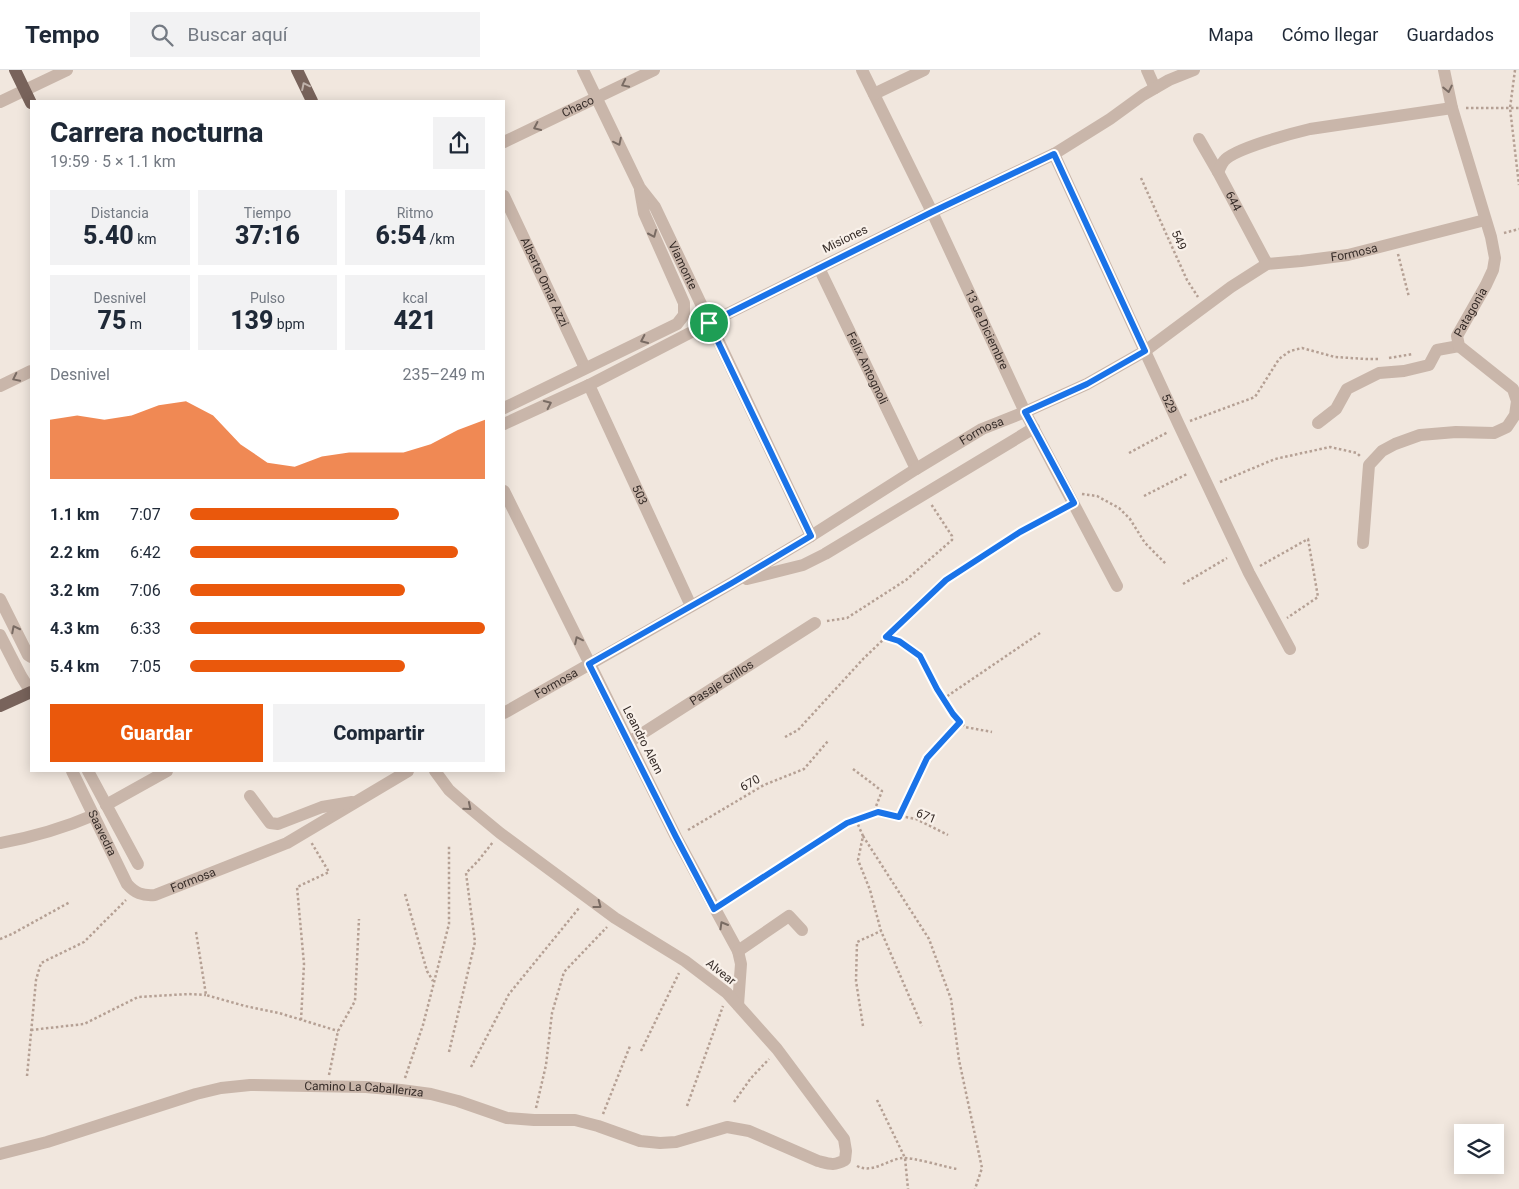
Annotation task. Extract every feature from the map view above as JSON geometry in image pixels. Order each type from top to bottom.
[{"type":"main road","points":[[15,70],[30,101]]},
{"type":"main road","points":[[297,70],[312,100]]},
{"type":"main road","points":[[0,706],[30,692]]},
{"type":"street","points":[[0,102],[68,70]]},
{"type":"street","name":"Viamonte","points":[[583,70],[640,188],[655,207],[811,536]]},
{"type":"street","name":"Chaco","points":[[505,142],[654,70]]},
{"type":"street","name":"13 de Diciembre","points":[[862,70],[932,212],[1025,412],[1117,586]]},
{"type":"street","points":[[874,94],[924,70]]},
{"type":"street","points":[[1147,70],[1155,88]]},
{"type":"street","name":"Misiones","points":[[505,424],[589,384],[932,212],[1054,154],[1110,119],[1142,95],[1169,80],[1194,70]]},
{"type":"street","name":"Patagonia","points":[[1369,465],[1382,451],[1420,435],[1456,432],[1494,433],[1507,427],[1515,415],[1517,401],[1516,386],[1459,346],[1457,336],[1486,285],[1493,270],[1495,258],[1491,237],[1452,108],[1444,70]]},
{"type":"street","points":[[1218,172],[1224,161],[1233,154],[1289,134],[1310,129],[1452,108]]},
{"type":"street","name":"644","points":[[1199,139],[1267,264]]},
{"type":"street","name":"529","points":[[1054,154],[1249,573],[1290,650]]},
{"type":"street","name":"Viamonte","points":[[585,368],[677,324],[684,315],[684,303],[644,213],[640,188]]},
{"type":"street","name":"Alberto Omar Azzi","points":[[505,198],[585,368]]},
{"type":"street","name":"Formosa","points":[[505,711],[732,583],[982,429],[1087,384],[1145,351],[1231,287],[1267,264],[1348,255],[1485,220]]},
{"type":"street","name":"Felix Antognoli","points":[[819,268],[916,469]]},
{"type":"street","points":[[1318,423],[1336,409],[1347,389],[1379,374],[1404,371],[1428,365],[1437,350],[1459,346]]},
{"type":"street","points":[[505,408],[585,368]]},
{"type":"street","points":[[0,386],[30,371]]},
{"type":"street","name":"503","points":[[589,384],[691,606]]},
{"type":"street","points":[[732,583],[803,565],[825,554],[1034,428]]},
{"type":"street","points":[[1363,543],[1369,465]]},
{"type":"street","name":"Leandro Alem","points":[[505,493],[676,837],[738,951],[741,964],[738,1005]]},
{"type":"street","points":[[0,599],[30,656]]},
{"type":"street","name":"Pasaje Grillos","points":[[629,742],[815,623]]},
{"type":"street","points":[[0,635],[20,676],[30,691]]},
{"type":"street","name":"Saavedra","points":[[72,772],[127,884],[134,892]]},
{"type":"street","points":[[89,772],[138,864]]},
{"type":"street","points":[[106,805],[165,772]]},
{"type":"street","name":"Formosa","points":[[134,892],[144,896],[155,895],[287,843],[406,772]]},
{"type":"street","name":"Alvear","points":[[436,772],[454,795],[500,832],[615,918],[685,962],[727,993],[777,1049],[844,1139],[845,1160]]},
{"type":"street","points":[[250,796],[270,823],[278,824],[322,807],[355,802]]},
{"type":"street","points":[[0,843],[30,838],[94,815]]},
{"type":"street","points":[[738,951],[789,916],[802,930]]},
{"type":"street","name":"Camino La Caballeriza","points":[[0,1154],[47,1142],[196,1094],[221,1088],[250,1085],[366,1087],[431,1094],[507,1118],[575,1120],[640,1141],[660,1143],[676,1142],[727,1127],[748,1131],[818,1161],[838,1164],[845,1160]]},
{"type":"path","points":[[1515,70],[1510,108],[1519,185]]},
{"type":"path","points":[[1452,108],[1519,108]]},
{"type":"path","name":"549","points":[[1142,178],[1187,280],[1204,307]]},
{"type":"path","points":[[1395,243],[1409,297]]},
{"type":"path","points":[[1129,453],[1179,425],[1255,397],[1279,360],[1290,351],[1302,348],[1335,357],[1380,358]]},
{"type":"path","points":[[1388,358],[1437,350]]},
{"type":"path","points":[[1209,486],[1275,459],[1330,447],[1357,452],[1369,465]]},
{"type":"path","points":[[1144,496],[1200,468]]},
{"type":"path","points":[[1067,491],[1097,496],[1118,508],[1130,519],[1145,543],[1166,564]]},
{"type":"path","points":[[815,623],[847,618],[906,580],[952,540],[952,536],[925,494]]},
{"type":"path","points":[[786,737],[798,730],[864,658],[946,580],[1020,532],[1074,503]]},
{"type":"path","points":[[1249,573],[1308,539],[1318,598],[1277,625]]},
{"type":"path","points":[[1183,584],[1239,550]]},
{"type":"path","points":[[943,699],[1040,633]]},
{"type":"path","points":[[886,637],[899,641],[920,656],[943,699],[965,727],[992,732]]},
{"type":"path","points":[[899,817],[927,758],[960,722]]},
{"type":"path","name":"670","points":[[676,837],[764,785],[804,770],[828,741]]},
{"type":"path","points":[[853,769],[882,791],[873,814]]},
{"type":"path","name":"671","points":[[714,909],[847,823],[878,812],[916,819],[948,835]]},
{"type":"path","points":[[856,820],[863,836],[929,939],[950,999],[960,1060],[982,1168],[975,1189]]},
{"type":"path","points":[[301,1020],[304,964],[297,887],[329,872],[306,832]]},
{"type":"path","points":[[449,1052],[475,942],[466,873],[478,862],[500,832]]},
{"type":"path","points":[[863,836],[858,860],[870,890],[881,931],[922,1026]]},
{"type":"path","points":[[401,1090],[423,1025],[449,924],[449,846]]},
{"type":"path","points":[[27,1076],[36,980],[41,963],[84,942],[134,892]]},
{"type":"path","points":[[405,894],[427,971],[433,981]]},
{"type":"path","points":[[471,1067],[509,994],[588,898]]},
{"type":"path","points":[[0,939],[70,902]]},
{"type":"path","points":[[534,1120],[546,1064],[552,1013],[564,972],[615,918]]},
{"type":"path","points":[[327,1086],[338,1031],[354,1001],[359,919]]},
{"type":"path","points":[[863,1026],[856,981],[857,942],[881,931]]},
{"type":"path","points":[[196,932],[206,995]]},
{"type":"path","points":[[641,1050],[685,962]]},
{"type":"path","points":[[687,1106],[727,993]]},
{"type":"path","points":[[32,1030],[84,1024],[138,997],[189,994],[206,995],[279,1013],[338,1031]]},
{"type":"path","points":[[598,1126],[630,1046]]},
{"type":"path","points":[[734,1102],[750,1078],[777,1049]]},
{"type":"path","points":[[877,1100],[905,1158],[908,1189]]},
{"type":"path","points":[[845,1160],[862,1169],[876,1168],[891,1160],[905,1158],[957,1169]]},
{"type":"route","points":[[1054,154],[1145,351],[1087,384],[1025,412],[1074,503],[1020,532],[946,580],[886,637],[899,641],[920,656],[937,689],[960,722],[927,758],[899,817],[878,812],[847,823],[714,909],[589,664],[811,536],[709,323],[932,212],[1054,154]]}]
